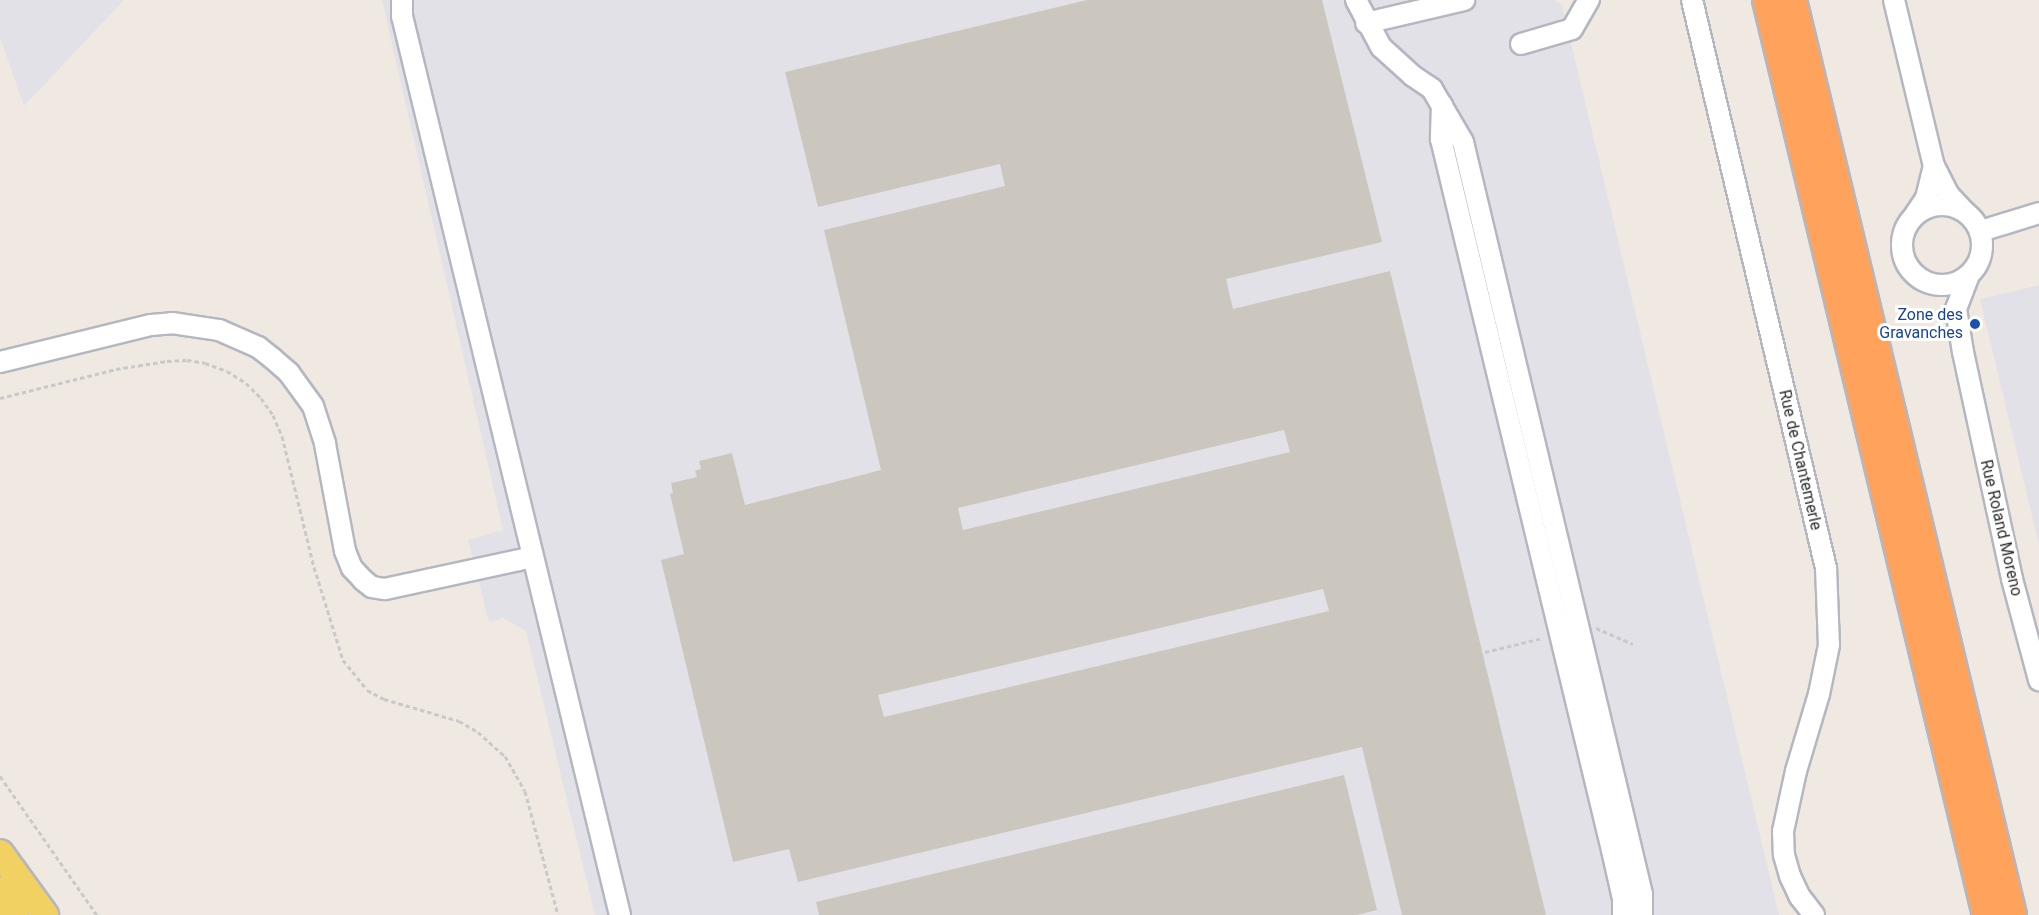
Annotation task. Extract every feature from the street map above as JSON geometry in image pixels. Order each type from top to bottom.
[{"type":"highway","points":[[1767,0],[1988,915]]},
{"type":"highway","points":[[1791,0],[2011,915]]},
{"type":"highway","points":[[1961,710],[2004,831],[2020,897],[2027,915]]},
{"type":"highway","points":[[1978,877],[1983,915]]},
{"type":"main road","points":[[0,853],[45,915]]},
{"type":"main road","points":[[0,890],[15,915]]},
{"type":"street","points":[[402,0],[402,16],[620,915]]},
{"type":"street","points":[[1356,0],[1380,47],[1413,76],[1432,89],[1463,142],[1642,894],[1642,915]]},
{"type":"street","points":[[1366,23],[1464,0]]},
{"type":"street","points":[[1521,44],[1572,29],[1589,0]]},
{"type":"street","name":"Rue de Chantemerle","points":[[1691,0],[1827,568],[1829,645],[1819,694],[1796,771],[1783,831],[1784,855],[1790,876],[1800,897],[1814,915]]},
{"type":"street","points":[[1894,0],[1934,166],[1949,195],[1980,231],[1982,253],[1969,275],[1956,309],[1967,375]]},
{"type":"street","points":[[1442,103],[1441,139],[1612,850],[1623,899],[1623,915]]},
{"type":"street","points":[[1934,166],[1926,198],[1903,238],[1905,260],[1911,270],[1929,283],[1947,312],[1967,375]]},
{"type":"street","points":[[1913,218],[1933,206],[1945,205],[1967,214]]},
{"type":"street","points":[[1980,231],[2039,213]]},
{"type":"street","points":[[1929,283],[1950,284],[1969,275]]},
{"type":"street","points":[[0,362],[151,325],[172,323],[219,330],[258,347],[272,358],[289,373],[313,406],[325,444],[345,551],[352,568],[372,587],[385,589],[533,557]]},
{"type":"street","name":"Rue Roland Moreno","points":[[1967,375],[2012,579],[2039,680]]},
{"type":"path","points":[[0,398],[117,369],[177,361],[206,363],[227,371],[246,383],[273,415],[282,436],[293,471],[314,567],[343,660],[367,690],[384,699],[459,721],[478,732],[505,756],[525,791],[558,915]]},
{"type":"path","points":[[0,776],[98,915]]},
{"type":"shaded area","points":[[0,0],[124,0],[24,106],[0,38]]},
{"type":"shaded area","points":[[382,0],[1554,0],[1562,5],[1779,915],[595,915],[526,631],[503,618],[489,622],[468,540],[503,530]]},
{"type":"shaded area","points":[[2039,285],[2039,545],[1980,299]]},
{"type":"building","points":[[1087,0],[1322,0],[1382,242],[1226,279],[1233,309],[1390,271],[1546,915],[1402,915],[1362,747],[798,882],[789,849],[733,862],[661,560],[684,554],[670,494],[673,493],[671,483],[697,477],[695,471],[701,469],[699,461],[732,453],[745,505],[881,470],[824,230],[1005,186],[1000,164],[818,207],[785,72]],"holes":[[[1284,430],[1290,452],[963,530],[958,508]],[[1323,589],[1329,611],[884,717],[878,695]]]},
{"type":"building","points":[[1344,775],[1377,910],[1357,915],[819,915],[816,902]]},
{"type":"place","name":"Zone des Gravanches","points":[[1975,324]]}]
